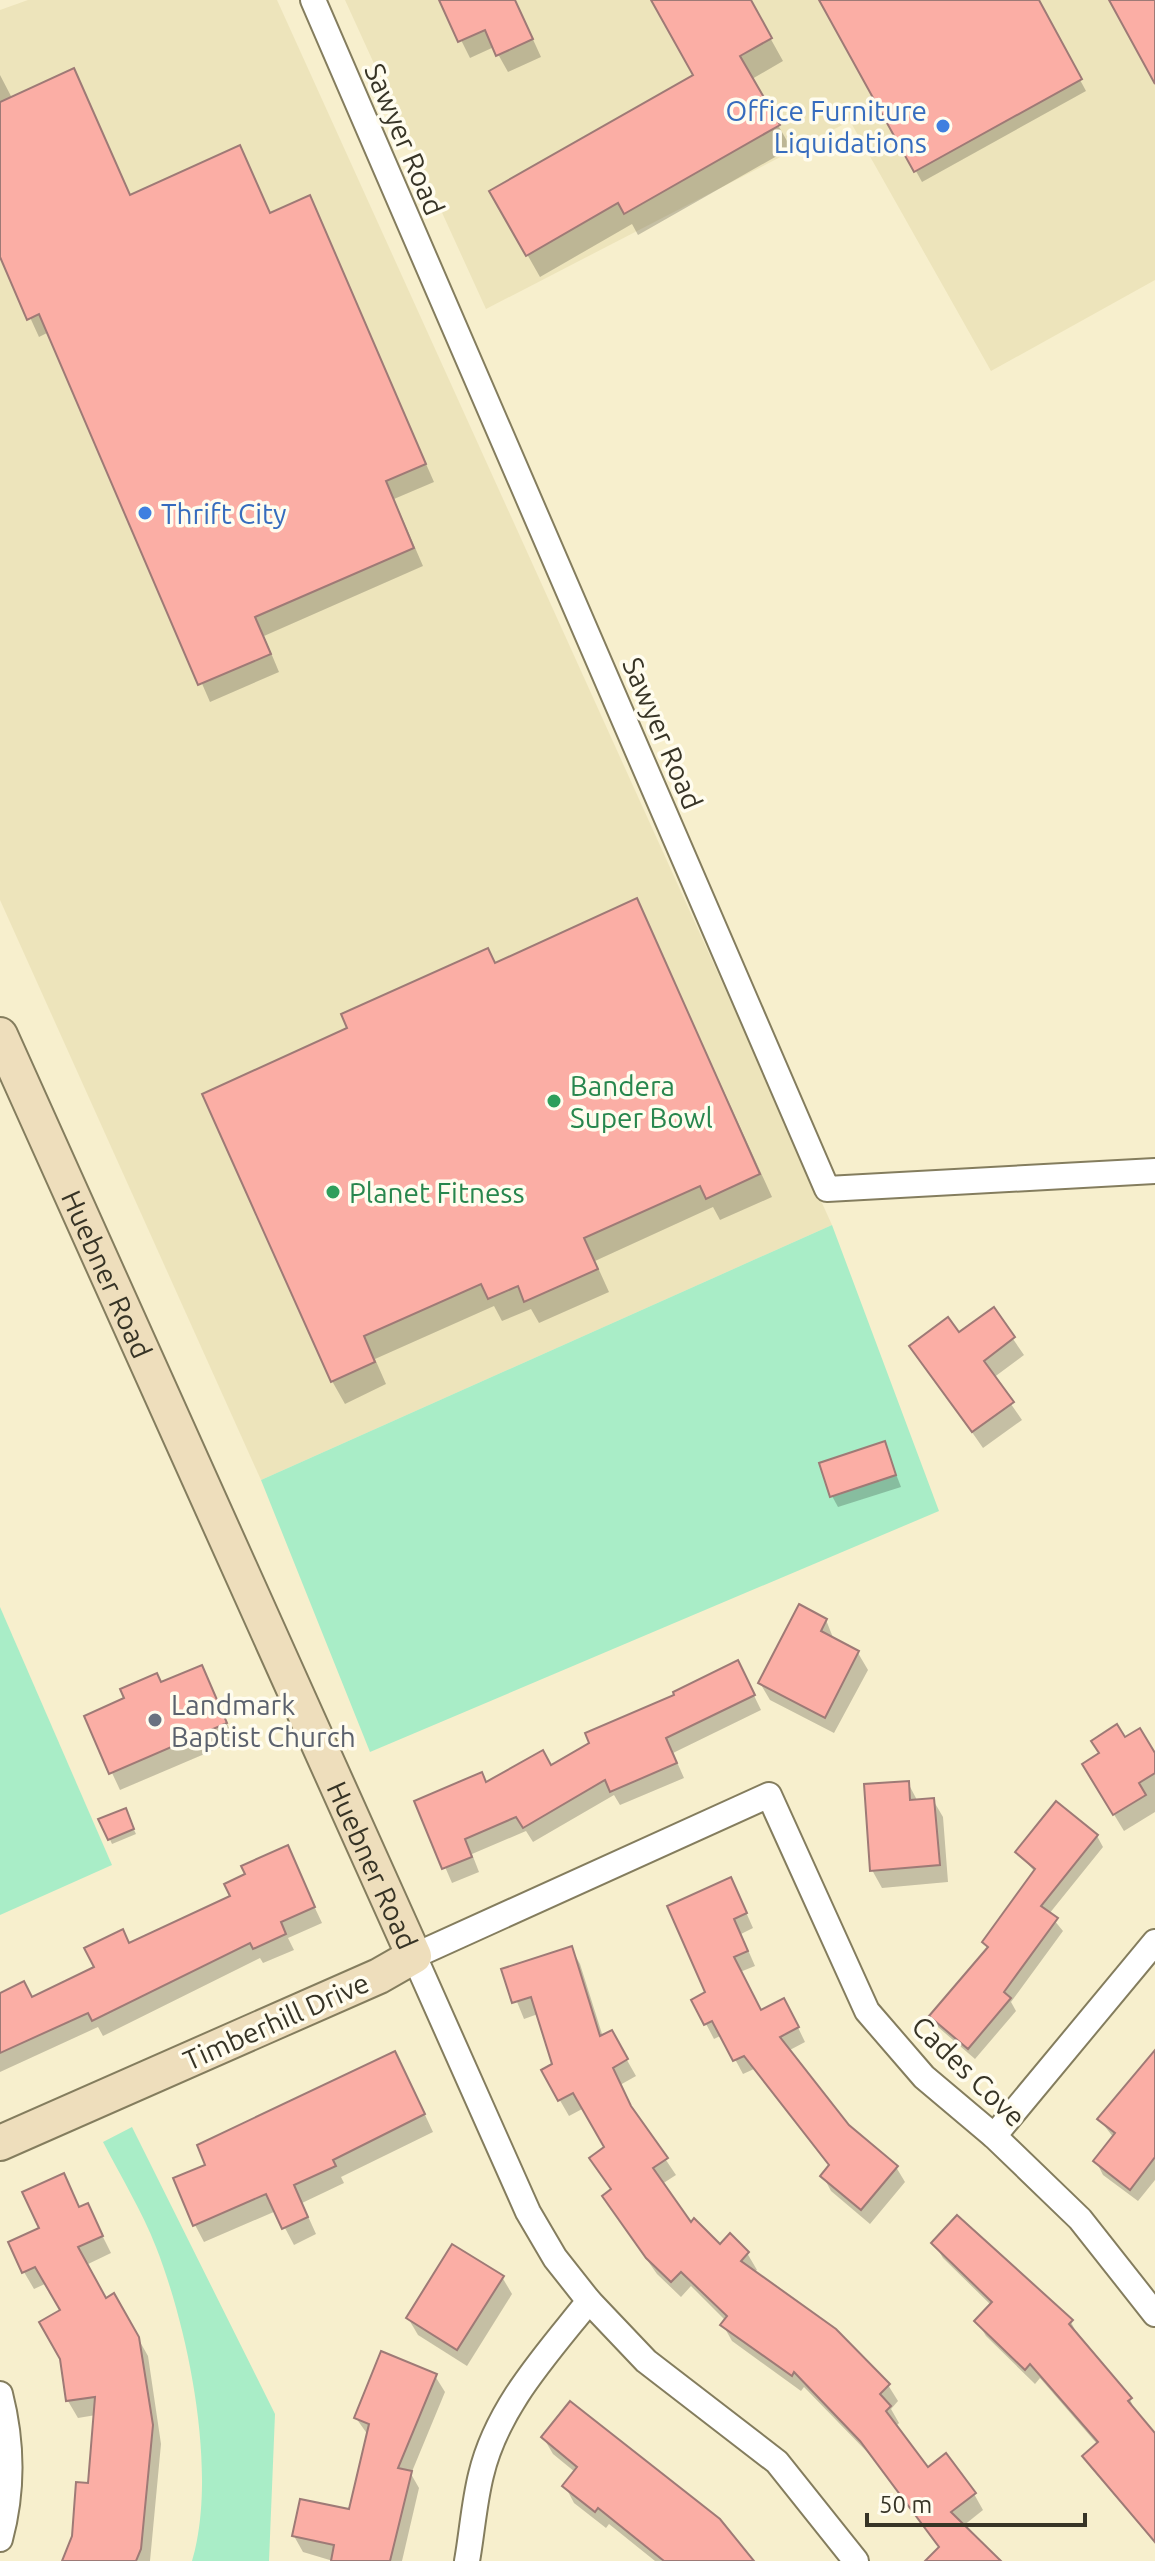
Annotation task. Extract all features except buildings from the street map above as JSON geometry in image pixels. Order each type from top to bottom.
[{"type":"street","name":"Sawyer Road","points":[[313,0],[827,1189],[1155,1171]]},
{"type":"street","name":"Huebner Road","points":[[0,1035],[528,2212],[555,2258],[589,2301],[646,2361],[777,2462],[856,2561]]},
{"type":"street","name":"Timberhill Drive","points":[[0,2143],[379,1976],[414,1956],[769,1795]]},
{"type":"street","name":"Cades Cove","points":[[769,1795],[867,2011],[924,2077],[994,2136],[1080,2219],[1155,2314]]},
{"type":"street","points":[[994,2136],[1155,1942]]},
{"type":"street","points":[[467,2561],[481,2474],[498,2429],[521,2388],[589,2301]]},
{"type":"street","points":[[0,2394],[8,2424],[10,2476],[0,2539]]},
{"type":"shaded area","points":[[28,0],[277,0],[832,1225],[261,1480],[0,900],[0,10]]},
{"type":"shaded area","points":[[345,0],[1155,0],[1155,280],[991,371],[850,121],[486,309]]},
{"type":"green space","points":[[832,1225],[939,1511],[370,1752],[261,1480]],"holes":[[[885,1441],[896,1475],[830,1496],[820,1463]]]},
{"type":"green space","points":[[0,1607],[112,1865],[0,1915]]},
{"type":"green space","points":[[132,2127],[275,2414],[269,2561],[192,2561],[202,2487],[201,2446],[189,2360],[156,2247],[103,2142]]},
{"type":"place","name":"Office Furniture Liquidations","points":[[943,126]]},
{"type":"place","name":"Thrift City","points":[[145,513]]},
{"type":"place","name":"Bandera Super Bowl","points":[[554,1101]]},
{"type":"place","name":"Planet Fitness","points":[[333,1192]]},
{"type":"place","name":"Landmark Baptist Church","points":[[155,1720]]}]
